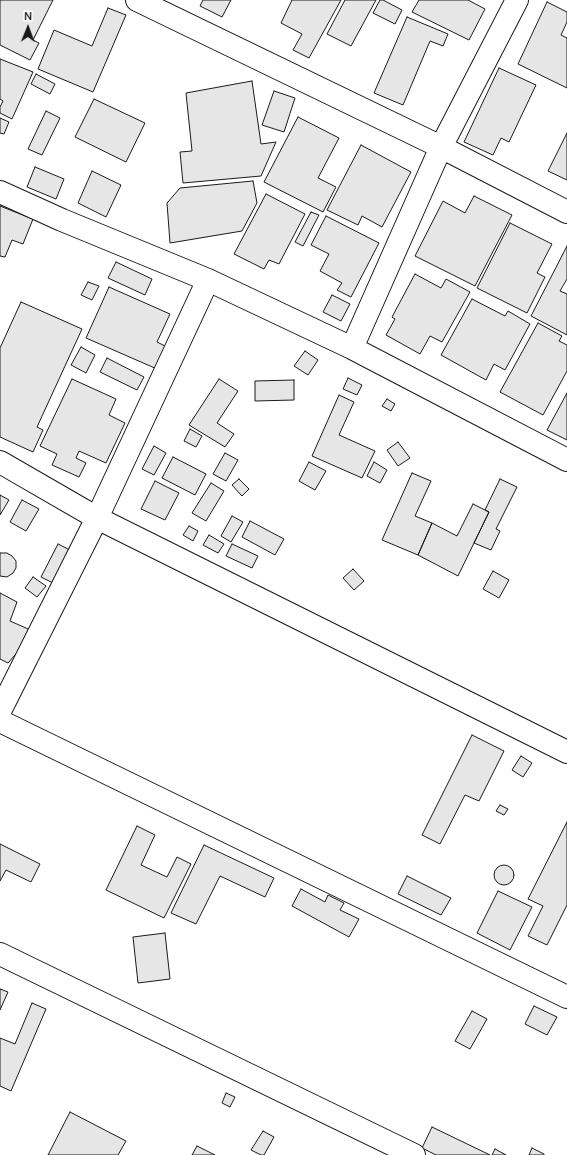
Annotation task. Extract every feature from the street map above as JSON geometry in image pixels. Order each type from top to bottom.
[{"type":"street","points":[[137,0],[441,147],[567,212]]},
{"type":"street","points":[[352,348],[441,147],[517,0]]},
{"type":"street","points":[[0,192],[62,220],[208,280],[352,348],[567,460]]},
{"type":"street","points":[[0,711],[97,518],[208,280]]},
{"type":"street","points":[[0,462],[97,518],[567,752]]},
{"type":"street","points":[[0,721],[567,997]]},
{"type":"street","points":[[0,954],[414,1155]]},
{"type":"building","points":[[0,0],[53,0],[33,40],[39,43],[30,60],[0,45]]},
{"type":"building","points":[[203,0],[231,0],[222,17],[200,6]]},
{"type":"building","points":[[292,0],[341,0],[309,58],[293,50],[302,34],[281,23]]},
{"type":"building","points":[[345,0],[376,0],[351,46],[327,34]]},
{"type":"building","points":[[380,0],[383,0],[402,10],[395,24],[373,13]]},
{"type":"building","points":[[419,0],[468,0],[485,9],[469,40],[412,12]]},
{"type":"building","points":[[547,2],[567,12],[567,22],[561,35],[567,38],[567,88],[518,64]]},
{"type":"building","points":[[108,8],[126,15],[93,92],[38,69],[54,30],[92,46]]},
{"type":"building","points":[[407,17],[448,34],[443,46],[430,41],[403,105],[374,93]]},
{"type":"building","points":[[0,59],[33,72],[12,119],[0,113],[0,107],[3,101],[0,99]]},
{"type":"building","points":[[499,68],[536,85],[509,142],[501,138],[493,155],[464,142]]},
{"type":"building","points":[[36,74],[55,84],[50,94],[31,84]]},
{"type":"building","points":[[252,81],[261,144],[276,142],[261,176],[183,183],[180,152],[192,151],[186,93]]},
{"type":"building","points":[[274,91],[295,98],[284,132],[262,125]]},
{"type":"building","points":[[94,99],[145,123],[126,162],[75,137]]},
{"type":"building","points":[[46,111],[60,118],[42,155],[28,149]]},
{"type":"building","points":[[298,117],[339,138],[318,178],[336,187],[323,212],[264,182]]},
{"type":"building","points":[[0,118],[9,122],[4,134],[0,133]]},
{"type":"building","points":[[567,133],[567,180],[548,171]]},
{"type":"building","points":[[361,145],[411,172],[382,227],[362,216],[358,225],[327,210]]},
{"type":"building","points":[[35,167],[64,179],[56,199],[27,187]]},
{"type":"building","points":[[92,171],[121,185],[106,217],[78,203]]},
{"type":"building","points":[[253,181],[257,203],[242,231],[170,243],[167,203],[180,188]]},
{"type":"building","points":[[266,194],[305,214],[279,264],[269,260],[264,269],[234,254]]},
{"type":"building","points":[[474,196],[512,215],[475,286],[415,256],[443,201],[465,213]]},
{"type":"building","points":[[0,206],[33,219],[23,244],[12,240],[5,257],[0,256]]},
{"type":"building","points":[[311,212],[319,215],[303,246],[295,242]]},
{"type":"building","points":[[326,216],[379,243],[351,297],[337,290],[342,283],[320,271],[329,254],[311,245]]},
{"type":"building","points":[[510,223],[552,244],[537,273],[545,277],[527,313],[477,288]]},
{"type":"building","points":[[567,246],[567,279],[560,291],[567,294],[567,335],[531,316]]},
{"type":"building","points":[[116,262],[152,279],[145,295],[108,278]]},
{"type":"building","points":[[415,274],[441,288],[446,279],[470,292],[442,342],[430,336],[420,354],[386,335],[395,319],[392,317]]},
{"type":"building","points":[[88,282],[99,286],[92,300],[81,295]]},
{"type":"building","points":[[109,287],[170,314],[157,342],[167,347],[157,369],[86,338]]},
{"type":"building","points":[[332,295],[350,304],[341,321],[323,312]]},
{"type":"building","points":[[472,299],[505,316],[508,311],[530,324],[505,370],[494,364],[486,380],[441,355]]},
{"type":"building","points":[[21,302],[82,329],[37,427],[43,430],[33,452],[0,437],[0,348]]},
{"type":"building","points":[[538,323],[562,336],[559,341],[567,345],[567,371],[543,415],[500,392]]},
{"type":"building","points":[[81,347],[95,355],[86,373],[71,365]]},
{"type":"building","points":[[305,351],[318,360],[308,375],[294,366]]},
{"type":"building","points":[[107,358],[144,377],[137,390],[100,372]]},
{"type":"building","points":[[348,378],[362,385],[357,395],[343,389]]},
{"type":"building","points":[[72,379],[116,399],[109,415],[125,423],[106,463],[79,451],[76,458],[86,463],[79,477],[52,465],[57,454],[40,446]]},
{"type":"building","points":[[219,379],[238,391],[217,423],[234,434],[225,447],[189,425]]},
{"type":"building","points":[[294,380],[294,400],[255,401],[255,381]]},
{"type":"building","points":[[567,393],[567,440],[547,430]]},
{"type":"building","points":[[339,395],[354,402],[339,435],[375,451],[362,478],[312,456]]},
{"type":"building","points":[[387,399],[395,404],[391,411],[382,406]]},
{"type":"building","points":[[190,429],[202,436],[196,447],[184,441]]},
{"type":"building","points":[[398,442],[410,458],[398,466],[387,450]]},
{"type":"building","points":[[154,446],[166,453],[154,475],[142,469]]},
{"type":"building","points":[[225,453],[238,460],[226,481],[213,474]]},
{"type":"building","points":[[173,457],[206,474],[195,495],[162,478]]},
{"type":"building","points":[[309,462],[326,471],[315,490],[299,481]]},
{"type":"building","points":[[374,462],[387,470],[380,483],[367,476]]},
{"type":"building","points":[[412,473],[431,481],[415,516],[432,523],[418,555],[382,540]]},
{"type":"building","points":[[239,479],[249,489],[242,496],[232,485]]},
{"type":"building","points":[[500,479],[517,487],[496,529],[500,531],[491,550],[474,543],[489,512],[485,510]]},
{"type":"building","points":[[155,481],[179,493],[165,520],[141,509]]},
{"type":"building","points":[[211,483],[224,491],[206,521],[192,513]]},
{"type":"building","points":[[0,495],[9,500],[0,515]]},
{"type":"building","points":[[22,500],[39,509],[26,531],[10,522]]},
{"type":"building","points":[[473,504],[489,512],[458,576],[418,555],[432,523],[457,536]]},
{"type":"building","points":[[232,516],[243,522],[231,542],[221,536]]},
{"type":"building","points":[[250,521],[284,539],[275,555],[242,537]]},
{"type":"building","points":[[189,526],[198,531],[193,541],[183,535]]},
{"type":"building","points":[[209,535],[224,544],[218,553],[203,545]]},
{"type":"building","points":[[58,544],[74,552],[57,585],[41,577]]},
{"type":"building","points":[[232,544],[258,556],[252,568],[226,556]]},
{"type":"building","points":[[0,553],[7,553],[16,561],[16,568],[13,573],[7,577],[0,576]]},
{"type":"building","points":[[353,569],[364,581],[354,590],[343,578]]},
{"type":"building","points":[[493,571],[509,580],[499,598],[483,589]]},
{"type":"building","points":[[33,577],[46,586],[37,597],[25,588]]},
{"type":"building","points":[[0,593],[17,602],[10,621],[35,632],[8,663],[0,659]]},
{"type":"building","points":[[472,735],[504,751],[479,801],[465,795],[440,844],[422,835]]},
{"type":"building","points":[[521,756],[532,763],[523,777],[512,770]]},
{"type":"building","points":[[500,805],[508,809],[504,815],[496,811]]},
{"type":"building","points":[[567,822],[567,905],[547,945],[528,936],[543,906],[528,899]]},
{"type":"building","points":[[137,826],[155,835],[141,865],[167,877],[177,857],[191,864],[164,918],[106,890]]},
{"type":"building","points":[[0,844],[40,864],[31,882],[6,870],[0,881]]},
{"type":"building","points":[[204,845],[274,878],[265,897],[220,876],[196,924],[171,913]]},
{"type":"building","points":[[504,865],[511,868],[514,875],[511,882],[504,885],[497,882],[494,875],[497,868]]},
{"type":"building","points":[[407,876],[451,898],[441,915],[398,894]]},
{"type":"building","points":[[301,889],[325,902],[328,895],[344,903],[340,910],[359,919],[349,937],[292,906]]},
{"type":"building","points":[[498,891],[532,907],[510,950],[477,933]]},
{"type":"building","points":[[165,933],[170,979],[138,983],[133,937]]},
{"type":"building","points":[[0,989],[8,992],[0,1010]]},
{"type":"building","points":[[32,1003],[46,1009],[11,1091],[0,1086],[0,1038],[15,1044]]},
{"type":"building","points":[[534,1006],[557,1017],[547,1035],[525,1024]]},
{"type":"building","points":[[472,1011],[487,1019],[470,1049],[455,1041]]},
{"type":"building","points":[[226,1093],[235,1097],[230,1107],[222,1103]]},
{"type":"building","points":[[70,1112],[126,1141],[118,1155],[48,1155]]},
{"type":"building","points":[[432,1127],[490,1155],[436,1155],[422,1148]]},
{"type":"building","points":[[263,1131],[274,1137],[264,1155],[261,1155],[251,1150]]},
{"type":"building","points":[[197,1146],[215,1155],[192,1155]]},
{"type":"building","points":[[532,1148],[544,1154],[544,1155],[529,1155]]},
{"type":"building","points":[[495,1149],[506,1155],[492,1155]]}]
